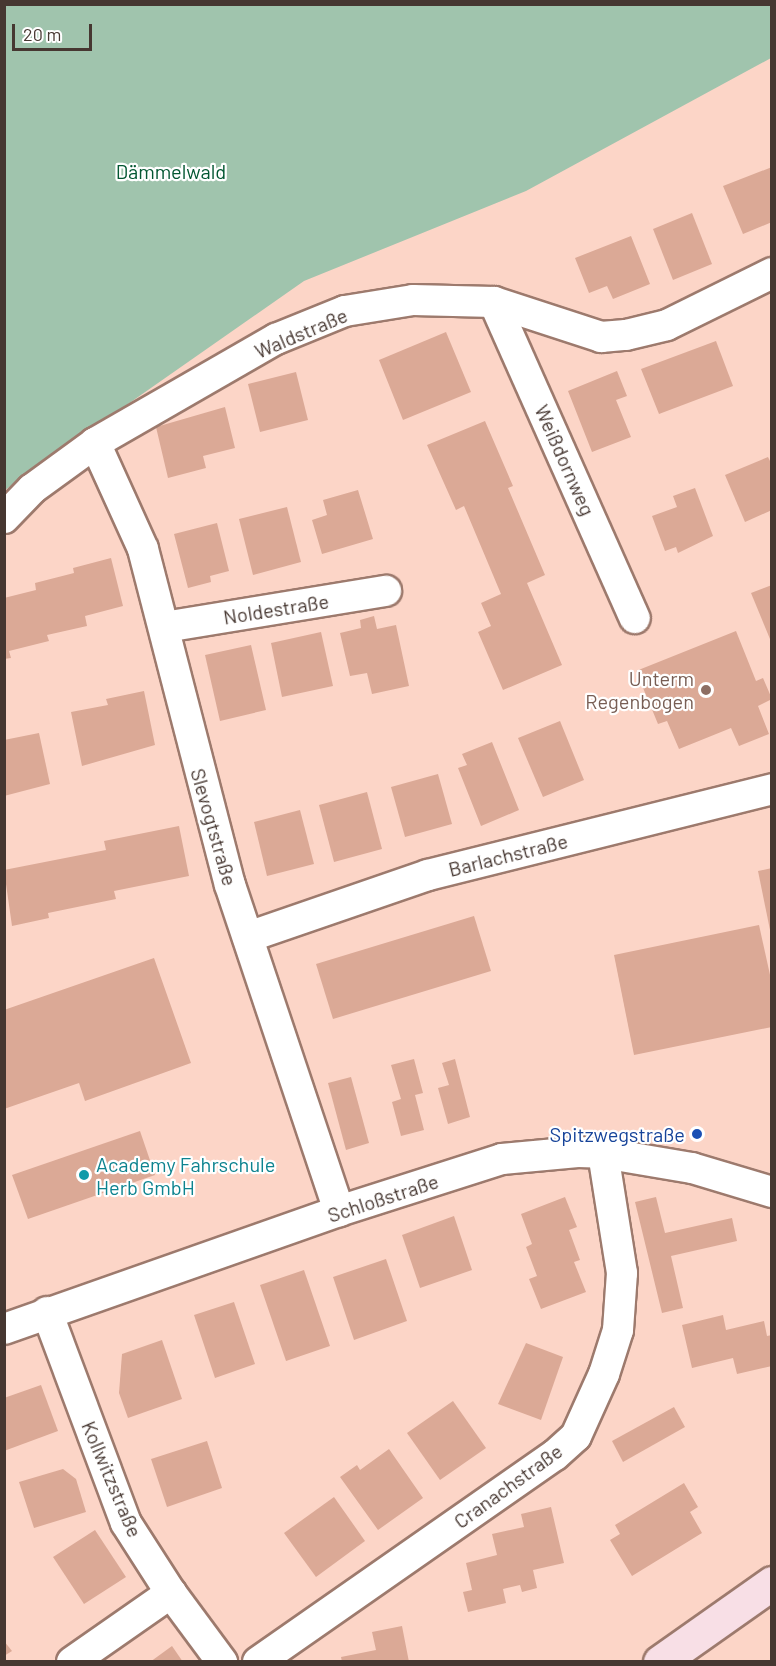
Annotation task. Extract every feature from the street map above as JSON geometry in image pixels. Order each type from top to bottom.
[{"type":"main road","points":[[660,1662],[771,1583]]},
{"type":"street","name":"Waldstraße","points":[[4,518],[32,489],[95,443],[276,339],[345,311],[413,300],[494,302],[602,337],[626,336],[667,325],[771,273]]},
{"type":"street","name":"Weißdornweg","points":[[494,302],[636,618]]},
{"type":"street","name":"Slevogtstraße","points":[[95,443],[143,549],[165,627],[192,746],[248,937],[339,1211]]},
{"type":"street","name":"Noldestraße","points":[[165,627],[386,591]]},
{"type":"street","name":"Barlachstraße","points":[[248,937],[428,875],[771,789]]},
{"type":"street","name":"Schloßstraße","points":[[6,1323],[47,1312],[339,1211],[502,1159],[578,1152],[603,1153],[692,1168],[771,1192]]},
{"type":"street","name":"Cranachstraße","points":[[258,1662],[555,1455],[576,1436],[604,1374],[618,1330],[622,1272],[603,1153]]},
{"type":"street","name":"Kollwitzstraße","points":[[47,1312],[126,1522],[171,1593],[222,1662]]},
{"type":"street","points":[[72,1662],[171,1593]]},
{"type":"green space","name":"Dämmelwald","points":[[5,5],[771,5],[771,58],[526,191],[304,281],[5,490]]},
{"type":"building","points":[[772,167],[772,222],[743,234],[723,186]]},
{"type":"building","points":[[692,213],[712,264],[673,280],[653,229]]},
{"type":"building","points":[[631,236],[650,284],[613,299],[607,286],[589,293],[575,258]]},
{"type":"building","points":[[446,332],[471,392],[403,420],[379,360]]},
{"type":"building","points":[[716,341],[733,386],[659,414],[641,369]]},
{"type":"building","points":[[617,371],[627,396],[616,400],[631,437],[592,452],[568,391]]},
{"type":"building","points":[[296,372],[308,420],[260,432],[248,384]]},
{"type":"building","points":[[225,407],[235,448],[203,456],[206,468],[168,478],[156,427]]},
{"type":"building","points":[[485,421],[513,486],[508,488],[545,575],[527,583],[562,665],[503,690],[478,632],[491,626],[481,603],[501,594],[464,506],[456,510],[427,445]]},
{"type":"building","points":[[768,457],[772,465],[772,510],[745,522],[725,475]]},
{"type":"building","points":[[695,488],[713,536],[678,553],[676,547],[665,551],[652,516],[677,507],[673,496]]},
{"type":"building","points":[[358,490],[373,539],[322,554],[312,520],[327,515],[323,500]]},
{"type":"building","points":[[287,507],[301,562],[253,575],[239,519]]},
{"type":"building","points":[[217,523],[229,571],[210,576],[211,582],[188,588],[174,534]]},
{"type":"building","points":[[111,558],[123,606],[85,616],[87,626],[47,635],[49,641],[9,651],[11,658],[4,659],[4,598],[36,590],[35,583],[74,573],[73,568]]},
{"type":"building","points":[[772,585],[772,638],[770,639],[751,593]]},
{"type":"building","points":[[374,616],[377,629],[396,625],[409,686],[372,694],[367,673],[350,676],[340,633],[361,628],[360,620]]},
{"type":"building","name":"Unterm Regenbogen","points":[[736,631],[756,681],[763,678],[772,699],[758,706],[769,734],[739,746],[731,728],[679,749],[667,721],[658,724],[636,671]]},
{"type":"building","points":[[321,632],[333,686],[282,697],[271,643]]},
{"type":"building","points":[[251,645],[266,710],[220,721],[205,655]]},
{"type":"building","points":[[144,691],[155,745],[82,766],[71,712],[108,705],[106,699]]},
{"type":"building","points":[[560,721],[584,780],[543,797],[518,738]]},
{"type":"building","points":[[39,733],[50,784],[4,796],[4,740]]},
{"type":"building","points":[[492,742],[519,810],[481,826],[458,768],[467,765],[462,754]]},
{"type":"building","points":[[438,774],[452,824],[405,837],[391,787]]},
{"type":"building","points":[[367,792],[382,849],[334,862],[319,805]]},
{"type":"building","points":[[300,810],[314,864],[267,876],[254,822]]},
{"type":"building","points":[[179,826],[189,876],[114,891],[116,899],[48,913],[49,918],[12,926],[4,870],[106,850],[104,841]]},
{"type":"building","points":[[772,868],[772,930],[770,930],[758,871]]},
{"type":"building","points":[[474,916],[491,971],[333,1019],[316,964]]},
{"type":"building","points":[[759,925],[772,984],[772,1027],[634,1055],[614,955]]},
{"type":"building","points":[[154,958],[191,1063],[85,1101],[79,1083],[4,1109],[4,1010]]},
{"type":"building","points":[[414,1059],[423,1093],[415,1095],[424,1130],[401,1136],[392,1102],[401,1099],[391,1065]]},
{"type":"building","points":[[455,1059],[470,1117],[448,1124],[438,1088],[449,1085],[442,1063]]},
{"type":"building","points":[[351,1077],[369,1143],[346,1150],[328,1083]]},
{"type":"building","name":"Academy Fahrschule Herb GmbH","points":[[140,1131],[155,1175],[28,1219],[12,1175]]},
{"type":"building","points":[[565,1197],[577,1227],[569,1230],[580,1260],[574,1262],[586,1292],[541,1309],[529,1279],[537,1276],[526,1247],[532,1244],[521,1214]]},
{"type":"building","points":[[656,1197],[665,1233],[732,1218],[737,1241],[671,1256],[683,1308],[662,1313],[635,1202]]},
{"type":"building","points":[[454,1216],[472,1270],[420,1288],[402,1235]]},
{"type":"building","points":[[386,1259],[407,1321],[354,1340],[333,1277]]},
{"type":"building","points":[[304,1270],[330,1346],[286,1361],[260,1285]]},
{"type":"building","points":[[234,1302],[255,1364],[215,1378],[194,1315]]},
{"type":"building","points":[[723,1315],[726,1330],[764,1321],[767,1336],[772,1335],[772,1366],[737,1374],[733,1358],[692,1368],[682,1325]]},
{"type":"building","points":[[162,1340],[182,1399],[128,1418],[119,1393],[122,1354]]},
{"type":"building","points":[[526,1343],[563,1357],[541,1420],[498,1404]]},
{"type":"building","points":[[41,1385],[58,1431],[4,1451],[4,1398]]},
{"type":"building","points":[[453,1401],[486,1448],[440,1480],[407,1433]]},
{"type":"building","points":[[674,1407],[685,1427],[623,1462],[612,1441]]},
{"type":"building","points":[[207,1441],[222,1488],[167,1507],[151,1459]]},
{"type":"building","points":[[389,1449],[423,1498],[378,1530],[340,1477],[357,1465],[360,1470]]},
{"type":"building","points":[[63,1469],[76,1479],[86,1512],[34,1528],[19,1482]]},
{"type":"building","points":[[684,1483],[698,1507],[690,1512],[702,1533],[632,1576],[610,1540],[620,1534],[615,1525]]},
{"type":"building","points":[[334,1497],[365,1541],[316,1577],[284,1533]]},
{"type":"building","points":[[551,1507],[564,1563],[533,1570],[537,1588],[522,1592],[520,1585],[503,1589],[506,1603],[468,1612],[463,1592],[472,1590],[466,1563],[497,1555],[492,1534],[524,1527],[521,1514]]},
{"type":"building","points":[[95,1530],[126,1577],[84,1604],[53,1557]]},
{"type":"building","points":[[402,1626],[409,1662],[342,1662],[341,1657],[376,1650],[372,1632]]},
{"type":"building","points":[[4,1641],[12,1651],[4,1656]]},
{"type":"building","points":[[172,1646],[183,1662],[150,1662]]},
{"type":"place","name":"Unterm Regenbogen","points":[[706,690]]},
{"type":"place","name":"Spitzwegstraße","points":[[697,1134]]},
{"type":"place","name":"Academy Fahrschule Herb GmbH","points":[[84,1175]]}]
